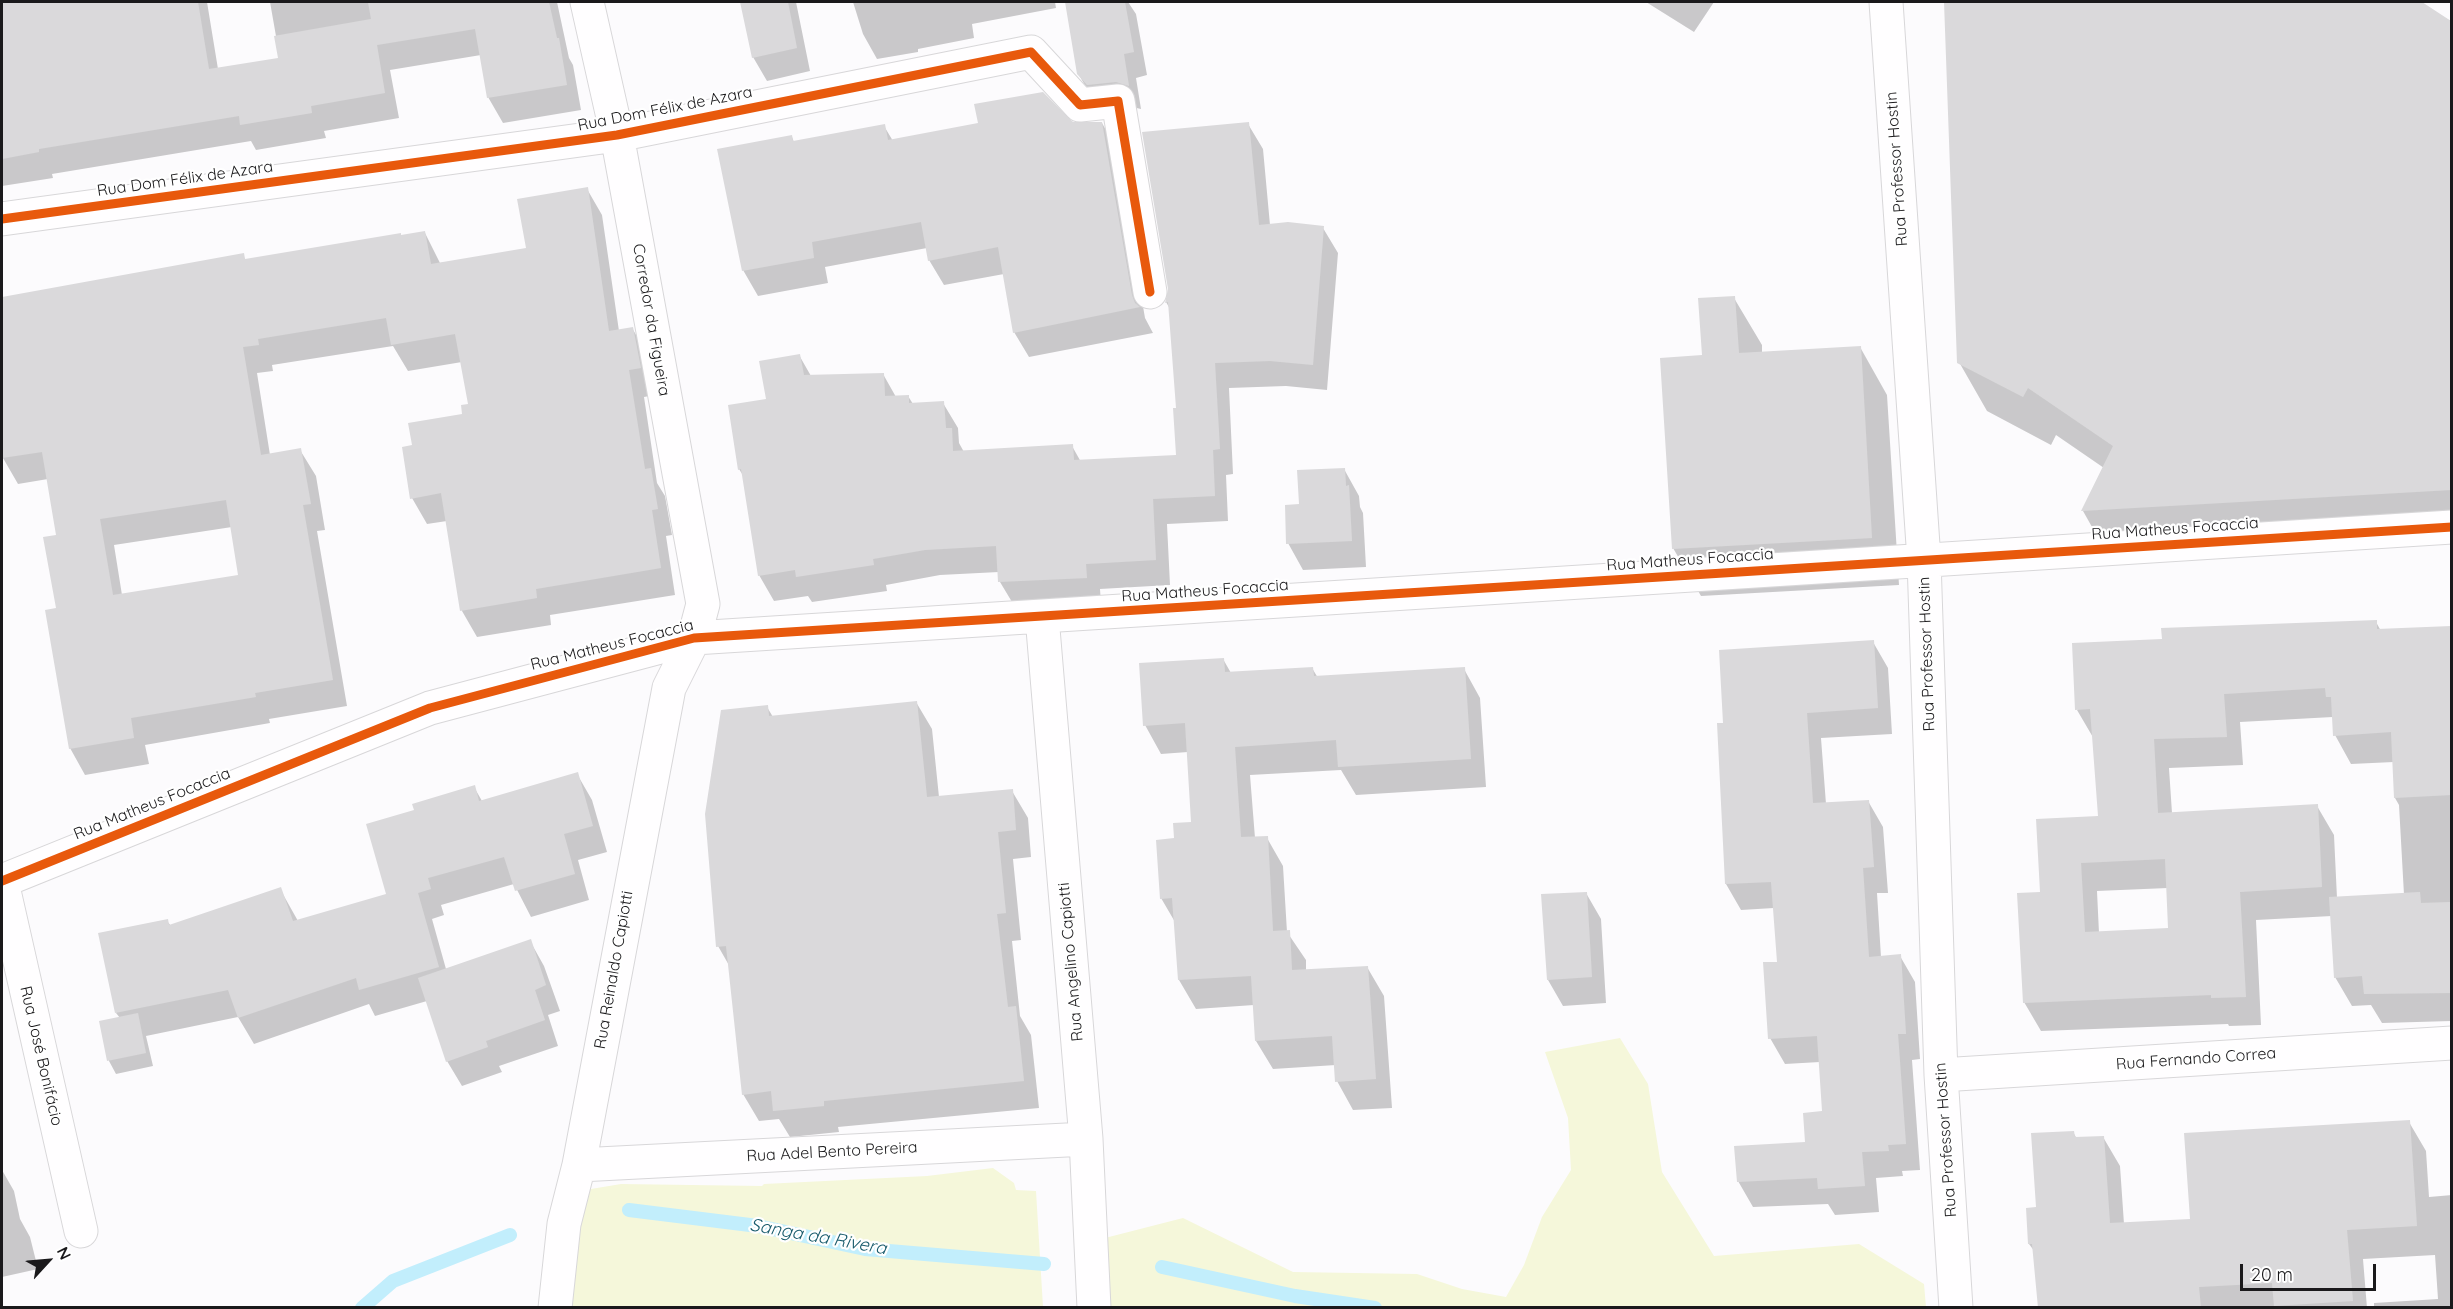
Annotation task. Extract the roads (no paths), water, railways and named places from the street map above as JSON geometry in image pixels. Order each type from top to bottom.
[{"type":"street","name":"Corredor da Figueira","points":[[587,2],[617,135],[703,604],[694,638]]},
{"type":"street","name":"Rua Professor Hostin","points":[[1886,2],[1924,561],[1941,1075],[1956,1308]]},
{"type":"street","name":"Rua Dom Félix de Azara","points":[[2,219],[617,135],[1031,52],[1080,105],[1118,101],[1150,292]]},
{"type":"street","name":"Rua Matheus Focaccia","points":[[2,882],[430,708],[694,638],[2451,527]]},
{"type":"street","name":"Rua Angelino Capiotti","points":[[1042,617],[1086,1139],[1094,1308]]},
{"type":"street","name":"Rua Reinaldo Capiotti","points":[[549,1305],[564,1224],[579,1165],[669,688],[694,638]]},
{"type":"street","name":"Rua José Bonifácio","points":[[2,882],[81,1231]]},
{"type":"street","name":"Rua Fernando Correa","points":[[1941,1075],[2451,1043]]},
{"type":"street","name":"Rua Adel Bento Pereira","points":[[579,1165],[1086,1139]]},
{"type":"waterway","name":"Sanga da Rivera","points":[[629,1210],[758,1226],[865,1249],[1044,1264]]},
{"type":"waterway","name":"Sanga da Rivera","points":[[362,1308],[393,1281],[510,1235]]},
{"type":"waterway","name":"Sanga da Rivera","points":[[1162,1267],[1295,1296],[1375,1308]]}]
